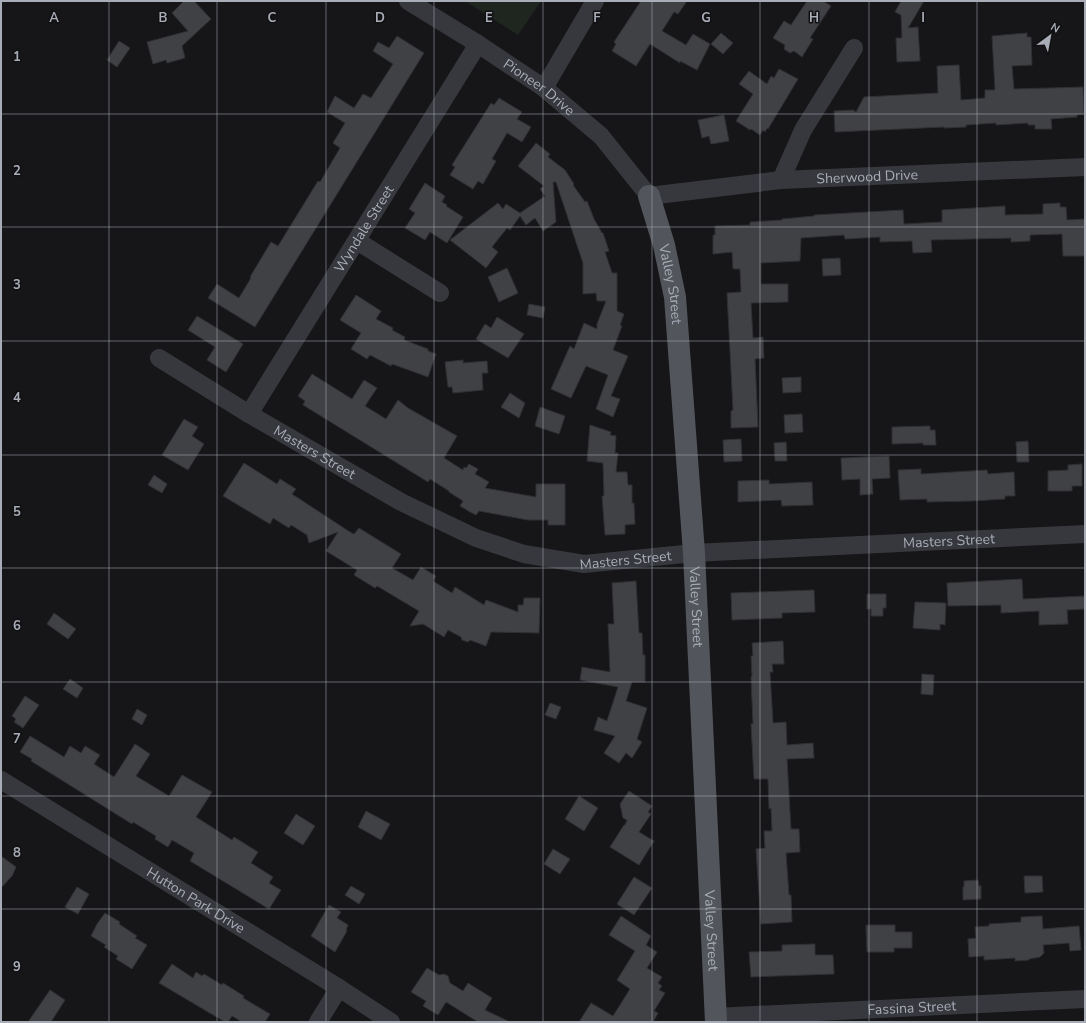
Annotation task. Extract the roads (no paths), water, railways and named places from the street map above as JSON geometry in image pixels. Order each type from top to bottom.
[{"type":"main road","name":"Valley Street","points":[[649,196],[664,245],[675,297],[694,553],[716,1020]]},
{"type":"street","name":"Pioneer Drive","points":[[408,1],[478,44],[544,88],[601,136],[649,196]]},
{"type":"street","points":[[544,88],[596,1]]},
{"type":"street","name":"Wyndale Street","points":[[249,414],[478,44]]},
{"type":"street","points":[[781,180],[803,130],[854,48]]},
{"type":"street","name":"Sherwood Drive","points":[[649,196],[781,180],[1085,166]]},
{"type":"street","points":[[357,241],[440,293]]},
{"type":"street","name":"Masters Street","points":[[160,358],[249,414],[401,502],[476,538],[524,554],[584,564],[694,553],[1085,534]]},
{"type":"street","name":"Hutton Park Drive","points":[[1,780],[339,988],[391,1022]]},
{"type":"street","points":[[318,1022],[339,988]]},
{"type":"street","name":"Fassina Street","points":[[716,1020],[1085,999]]}]
